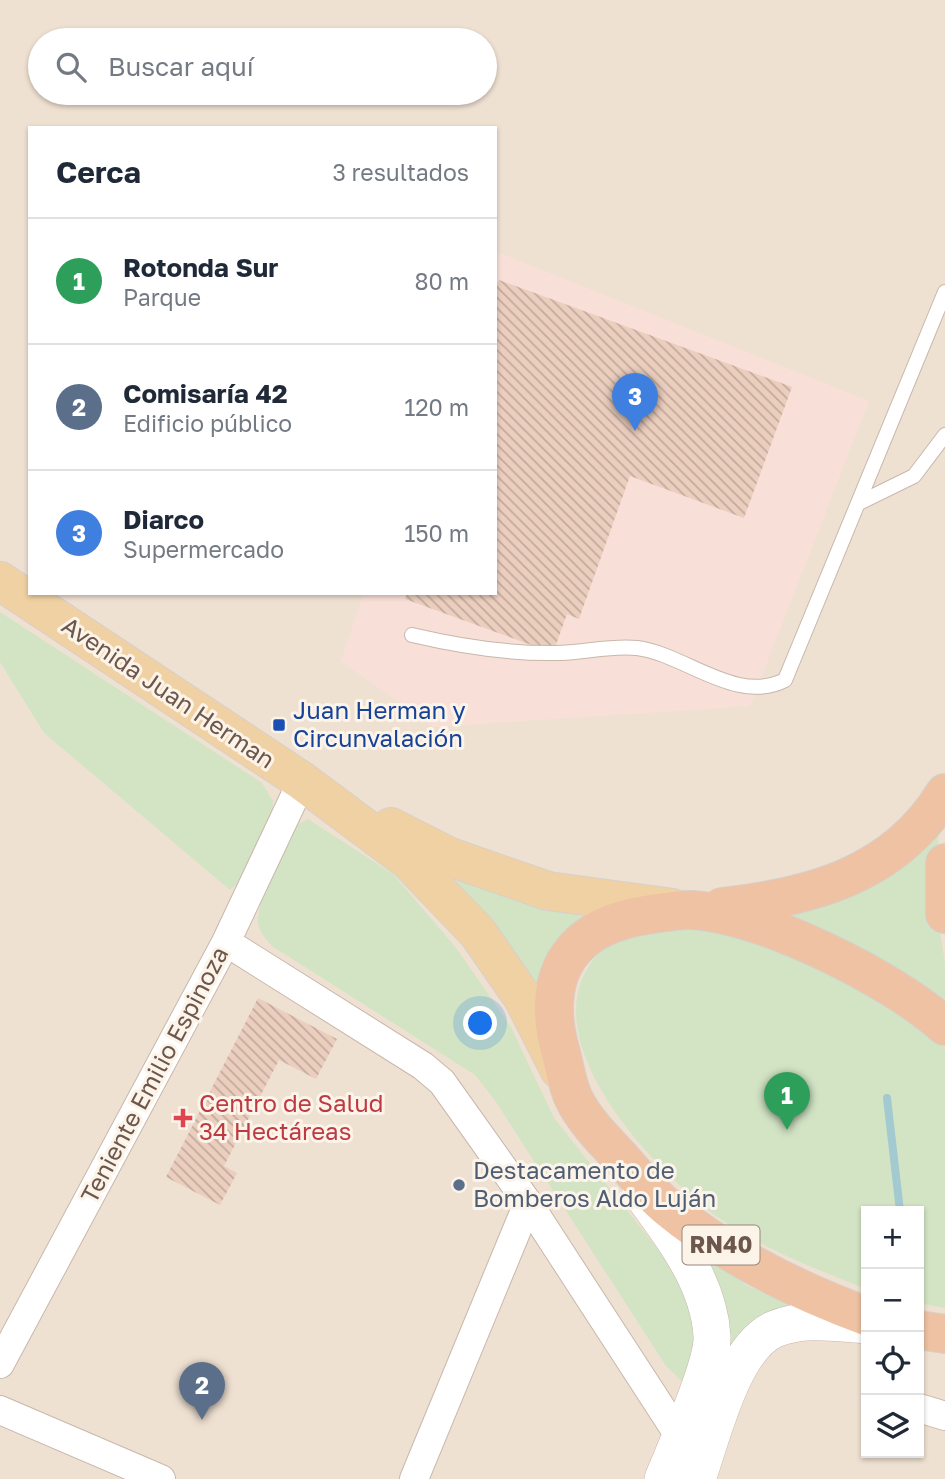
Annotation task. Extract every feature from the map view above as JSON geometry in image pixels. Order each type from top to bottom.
[{"type":"highway","name":"RN40","points":[[861,1314],[801,1289],[702,1233],[665,1206],[602,1138],[574,1099],[556,1038],[554,988],[568,957],[589,936],[617,920],[775,901],[832,886],[883,859],[916,830],[945,793]]},
{"type":"highway","points":[[945,863],[945,914]]},
{"type":"highway","name":"RN40","points":[[689,910],[776,929],[853,966],[931,1014],[945,1027]]},
{"type":"main road","name":"Avenida Juan Herman","points":[[0,581],[302,781],[408,860],[478,933],[523,998],[574,1099]]},
{"type":"main road","name":"Avenida Juan Herman","points":[[302,781],[450,857],[505,878],[548,891],[689,910]]},
{"type":"street","name":"Teniente Emilio Espinoza","points":[[0,1364],[226,942],[302,781]]},
{"type":"street","points":[[226,942],[423,1066],[442,1082],[528,1203],[695,1454]]},
{"type":"street","points":[[602,1138],[679,1245],[708,1307],[712,1339],[695,1454]]},
{"type":"street","points":[[414,1479],[528,1203]]},
{"type":"street","points":[[663,1479],[695,1454],[750,1349],[774,1329],[807,1321],[861,1325]]},
{"type":"street","points":[[0,1410],[161,1479]]},
{"type":"street","points":[[924,1410],[945,1416]]},
{"type":"lane","points":[[412,635],[463,646],[531,653],[637,648],[748,688],[769,688],[785,680],[945,292]]},
{"type":"lane","points":[[859,503],[914,476],[945,435]]},
{"type":"shaded area","points":[[0,0],[945,0],[945,1479],[0,1479]]},
{"type":"shaded area","points":[[497,252],[869,401],[750,706],[434,727],[341,661],[363,595],[497,595]]},
{"type":"green space","points":[[0,612],[262,783],[273,801],[271,825],[247,875],[230,890],[44,733],[0,662]]},
{"type":"green space","points":[[308,819],[393,874],[457,949],[511,1027],[554,1118],[672,1267],[704,1336],[687,1386],[666,1366],[494,1099],[475,1075],[272,946],[263,935],[258,923],[267,886],[298,824]]},
{"type":"green space","points":[[940,819],[934,893],[945,963],[945,1001],[876,956],[782,911]]},
{"type":"green space","points":[[435,861],[594,907],[564,935],[536,995]]},
{"type":"green space","points":[[702,929],[765,943],[863,992],[928,1033],[945,1048],[945,1308],[924,1304],[924,1206],[861,1206],[861,1287],[772,1249],[719,1218],[662,1168],[632,1135],[606,1098],[586,1059],[577,1021],[580,985],[600,952],[610,944],[635,935]]},
{"type":"green space","points":[[694,1246],[746,1285],[803,1311],[729,1361]]},
{"type":"building","points":[[499,280],[792,387],[744,518],[630,476],[579,619],[567,614],[553,653],[405,599],[406,595],[497,595]]},
{"type":"building","points":[[258,998],[337,1039],[316,1079],[279,1060],[224,1166],[237,1173],[220,1205],[166,1177]]},
{"type":"waterway","points":[[887,1098],[899,1206]]},
{"type":"place","name":"Diarco","points":[[635,431]]},
{"type":"place","name":"Juan Herman y Circunvalación","points":[[279,725]]},
{"type":"place","name":"Centro de Salud 34 Hectáreas","points":[[183,1118]]},
{"type":"place","name":"Rotonda Sur","points":[[787,1130]]},
{"type":"place","name":"Destacamento de Bomberos Aldo Luján","points":[[459,1185]]},
{"type":"place","name":"Comisaría 42","points":[[202,1420]]}]
